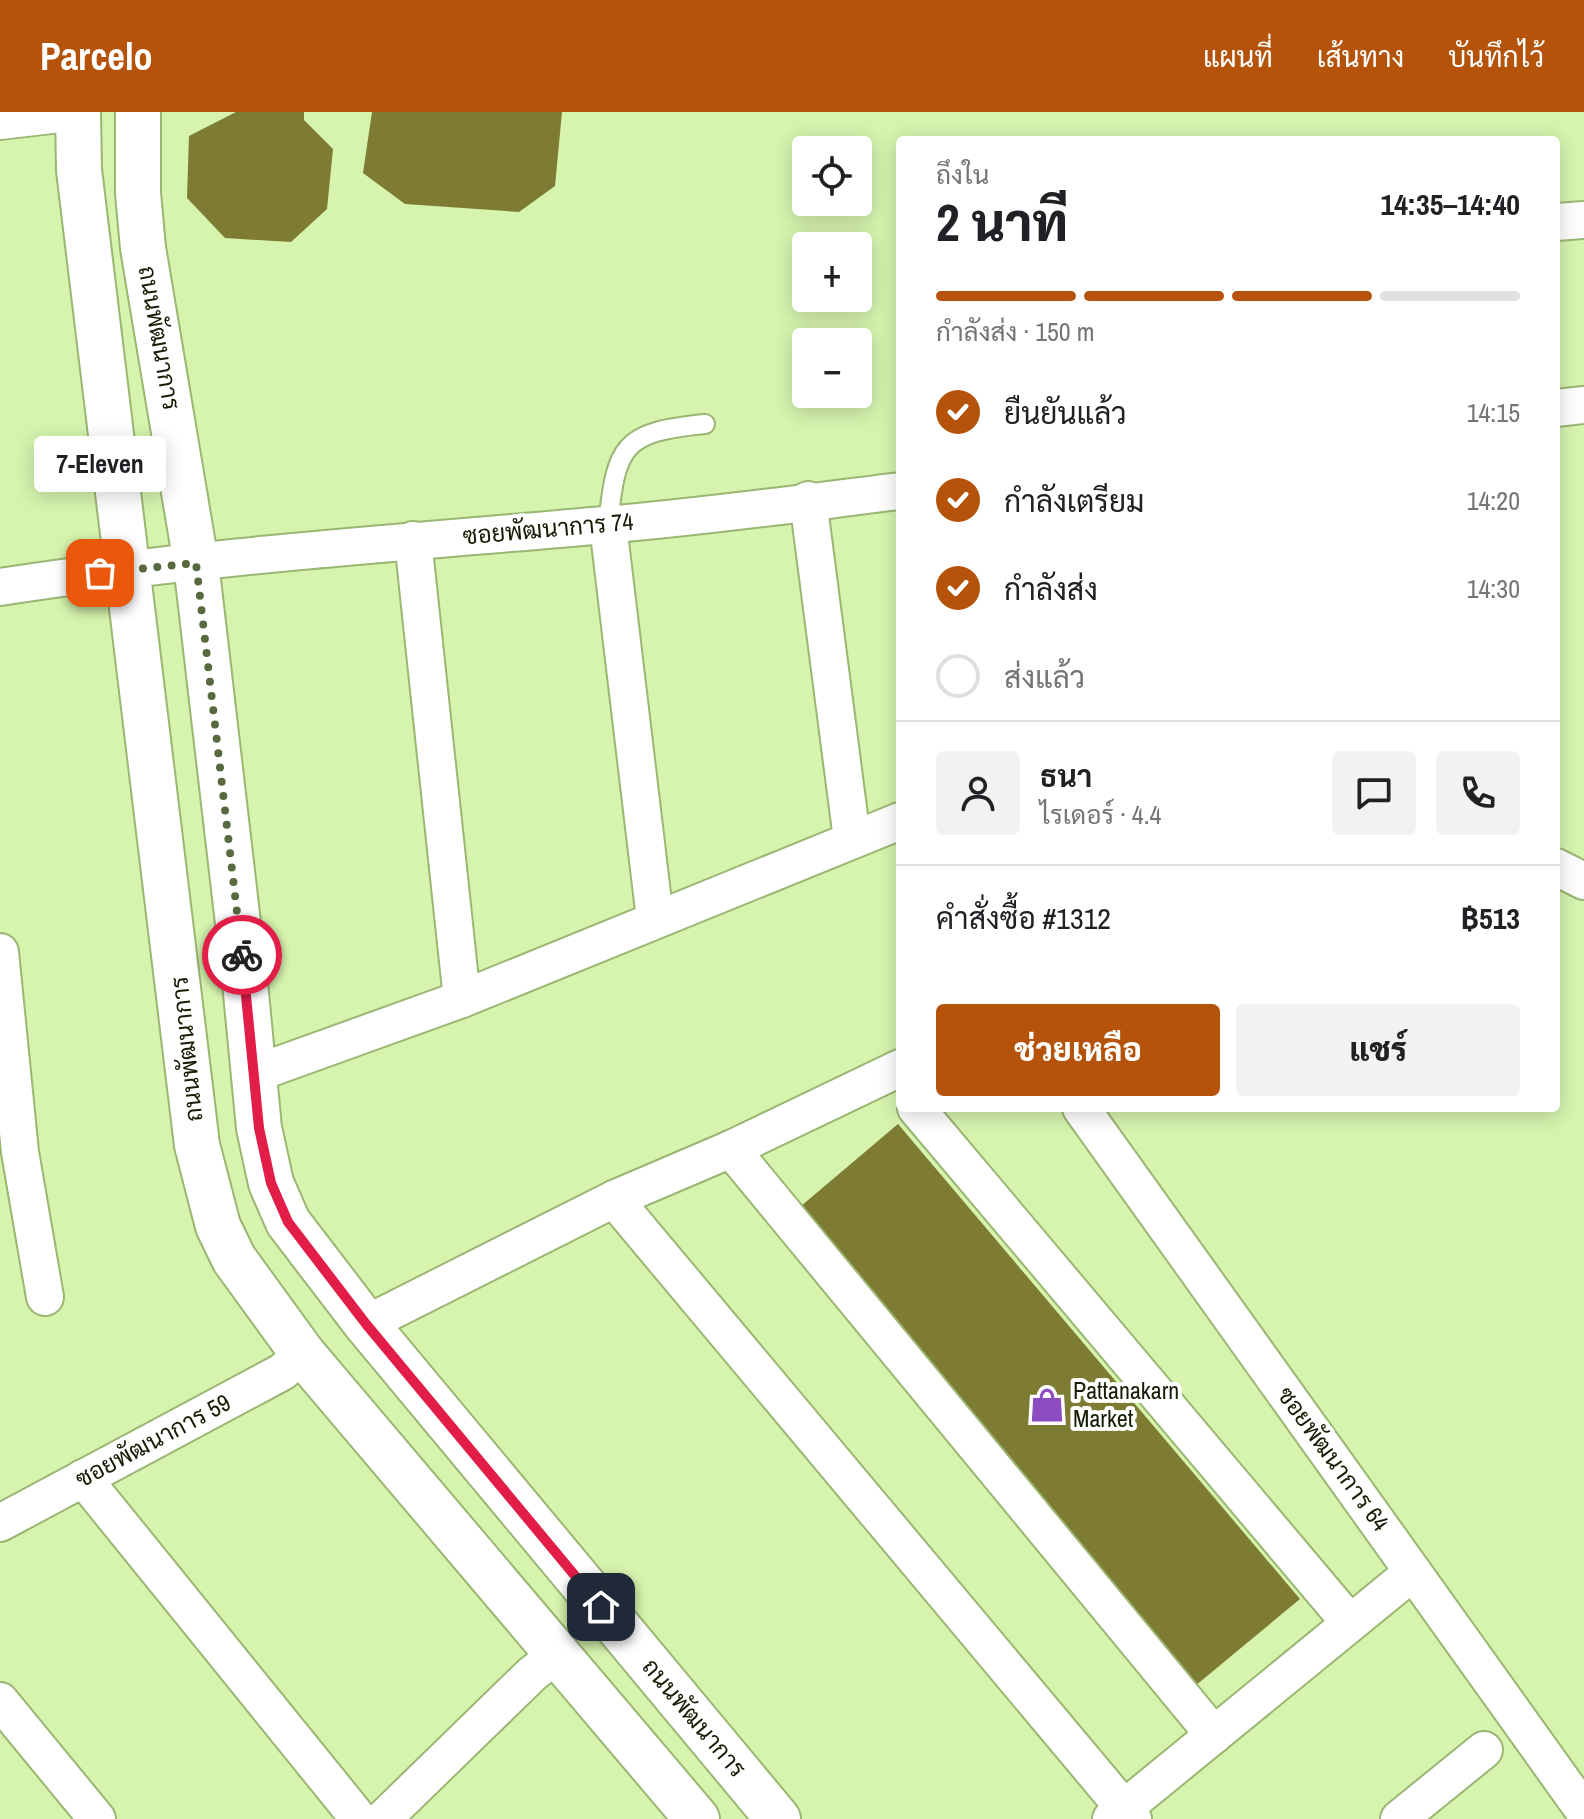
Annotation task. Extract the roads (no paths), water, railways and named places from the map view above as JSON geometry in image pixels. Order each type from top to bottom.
[{"type":"main road","name":"ถนนพัฒนาการ","points":[[78,112],[79,170],[130,570],[197,1145],[208,1192],[234,1259],[303,1354],[697,1819]]},
{"type":"main road","name":"ถนนพัฒนาการ","points":[[138,112],[138,193],[143,248],[196,563],[259,1128],[268,1170],[288,1222],[366,1324],[778,1819]]},
{"type":"street","points":[[0,121],[78,112]]},
{"type":"street","points":[[1560,222],[1584,220]]},
{"type":"street","points":[[1560,408],[1584,405]]},
{"type":"street","name":"ซอยพัฒนาการ 74","points":[[0,587],[413,540],[608,525],[895,491]]},
{"type":"street","points":[[808,500],[852,839]]},
{"type":"street","points":[[608,525],[655,919]]},
{"type":"street","points":[[413,540],[462,999]]},
{"type":"street","points":[[254,1074],[462,999],[896,822]]},
{"type":"street","points":[[1560,869],[1584,881]]},
{"type":"street","points":[[0,952],[20,1152],[14,1209],[45,1297]]},
{"type":"street","points":[[366,1324],[614,1199],[896,1077]]},
{"type":"street","points":[[0,1110],[20,1152]]},
{"type":"street","points":[[919,1112],[1350,1623]]},
{"type":"street","name":"ซอยพัฒนาการ 64","points":[[1084,1112],[1584,1811]]},
{"type":"street","points":[[731,1149],[1214,1735]]},
{"type":"street","points":[[614,1199],[1123,1815],[1214,1735],[1413,1572]]},
{"type":"street","name":"ซอยพัฒนาการ 59","points":[[0,1523],[282,1372],[303,1354]]},
{"type":"street","points":[[83,1478],[359,1819]]},
{"type":"street","points":[[383,1819],[532,1674],[558,1654]]},
{"type":"street","points":[[0,1701],[97,1819]]},
{"type":"street","points":[[1399,1819],[1484,1750]]},
{"type":"lane","points":[[608,525],[613,474],[621,455],[636,440],[658,429],[705,424]]},
{"type":"place","name":"7-Eleven","points":[[100,573]]},
{"type":"place","name":"Pattanakarn Market","points":[[1047,1405]]}]
